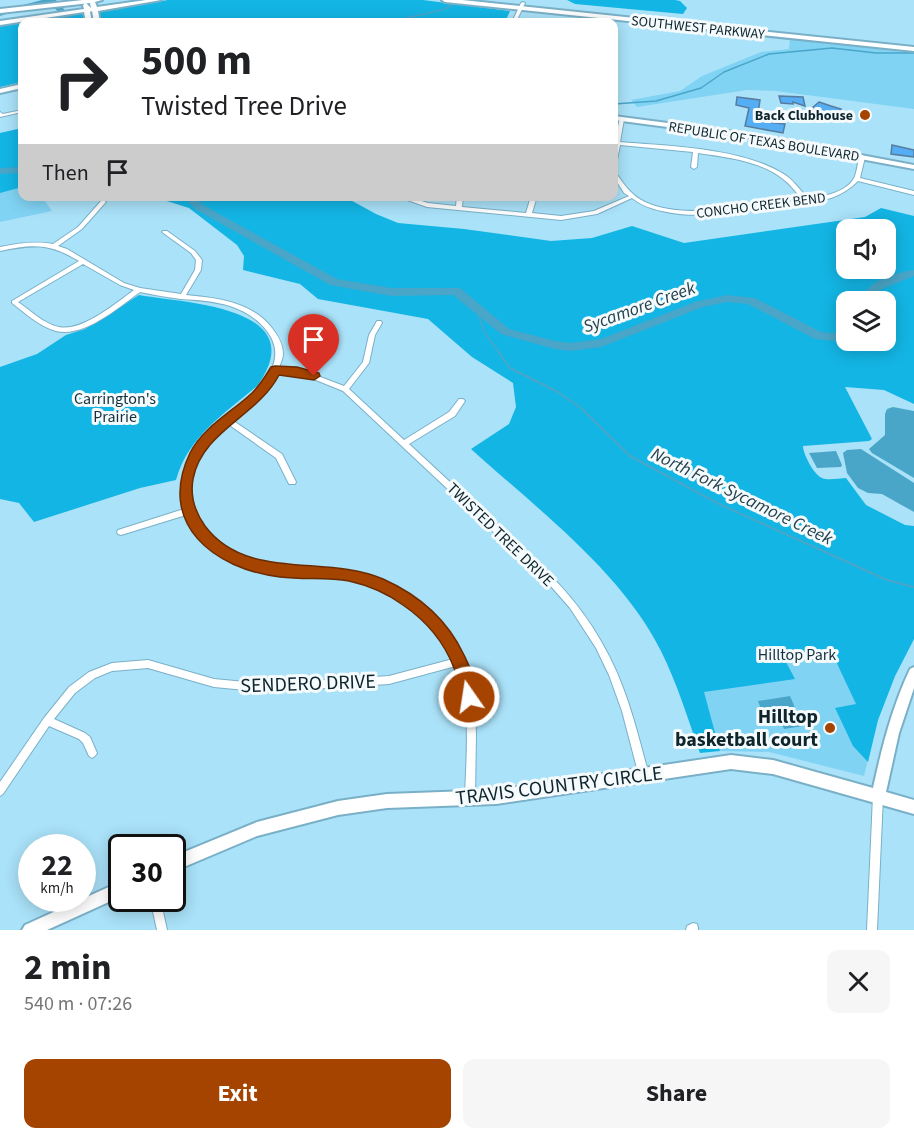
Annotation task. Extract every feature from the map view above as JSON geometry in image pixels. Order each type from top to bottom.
[{"type":"main road","points":[[0,11],[99,0]]},
{"type":"main road","points":[[32,18],[158,0]]},
{"type":"main road","name":"SOUTHWEST PARKWAY","points":[[446,0],[521,5],[914,44]]},
{"type":"main road","name":"SOUTHWEST PARKWAY","points":[[494,0],[521,5],[914,49]]},
{"type":"main road","points":[[91,1],[97,18]]},
{"type":"main road","points":[[88,18],[86,5],[91,1]]},
{"type":"main road","points":[[0,23],[18,20]]},
{"type":"main road","points":[[0,91],[18,87]]},
{"type":"main road","name":"REPUBLIC OF TEXAS BOULEVARD","points":[[618,118],[744,135],[914,167]]},
{"type":"main road","points":[[878,796],[888,743],[914,673]]},
{"type":"main road","name":"TRAVIS COUNTRY CIRCLE","points":[[186,859],[257,829],[316,813],[387,801],[470,799],[523,794],[731,762],[756,763],[914,807]]},
{"type":"main road","points":[[30,930],[108,894]]},
{"type":"street","points":[[516,18],[521,5]]},
{"type":"street","points":[[0,113],[1,116],[18,112]]},
{"type":"street","points":[[618,138],[622,119]]},
{"type":"street","points":[[618,143],[736,158],[768,168],[790,182],[806,201]]},
{"type":"street","points":[[694,166],[696,152]]},
{"type":"street","points":[[862,157],[857,180],[914,193]]},
{"type":"street","name":"CONCHO CREEK BEND","points":[[618,181],[633,196],[658,208],[694,214],[806,201],[839,193],[857,180]]},
{"type":"street","points":[[414,201],[427,205],[561,218],[604,209],[633,196]]},
{"type":"street","points":[[459,207],[460,201]]},
{"type":"street","points":[[528,214],[532,201]]},
{"type":"street","points":[[56,245],[80,228],[103,202]]},
{"type":"street","points":[[165,232],[199,260],[198,270],[182,297]]},
{"type":"street","points":[[0,249],[34,242],[56,245],[112,279],[139,290],[231,304],[258,316],[271,330],[277,344],[275,370],[269,383],[257,396],[208,437],[193,460],[185,486],[188,511],[194,524],[210,543],[239,561],[279,570],[349,575],[394,591],[430,618],[444,634],[460,661],[466,681],[471,713],[470,799]]},
{"type":"street","points":[[82,261],[14,302],[55,328],[68,330],[86,325],[139,290]]},
{"type":"street","points":[[345,389],[366,363],[372,335],[379,323]]},
{"type":"street","name":"TWISTED TREE DRIVE","points":[[275,370],[307,374],[345,389],[551,580],[581,617],[603,652],[619,688],[644,776]]},
{"type":"street","points":[[405,443],[452,414],[462,401]]},
{"type":"street","points":[[228,421],[279,456],[292,482]]},
{"type":"street","points":[[121,532],[188,511]]},
{"type":"street","name":"SENDERO DRIVE","points":[[0,791],[47,721],[82,682],[103,670],[120,665],[148,664],[220,684],[266,688],[389,680],[460,661]]},
{"type":"street","points":[[47,721],[82,736],[87,740],[92,753]]},
{"type":"street","points":[[872,930],[878,796]]},
{"type":"street","points":[[158,912],[162,930]]},
{"type":"green space","points":[[168,0],[423,0],[510,11],[507,18],[100,18],[98,11]]},
{"type":"green space","points":[[567,0],[675,0],[680,1],[687,8],[683,14],[575,4]]},
{"type":"green space","points":[[81,13],[85,18],[44,18]]},
{"type":"green space","points":[[18,22],[18,83],[0,87],[0,24]]},
{"type":"green space","points":[[790,38],[914,52],[914,109],[776,91],[747,90],[637,107],[631,100],[680,91],[702,76],[761,52],[789,49]]},
{"type":"green space","points":[[18,129],[18,188],[0,193],[0,133]]},
{"type":"green space","points":[[0,168],[18,168],[18,201],[45,201],[52,211],[0,222]]},
{"type":"green space","points":[[167,201],[352,201],[398,223],[551,241],[592,238],[632,226],[684,243],[836,221],[836,279],[896,279],[896,219],[851,219],[865,217],[881,208],[914,216],[914,404],[884,390],[845,387],[872,439],[803,446],[810,464],[819,476],[828,479],[846,478],[866,505],[905,525],[914,526],[914,639],[895,676],[878,720],[868,762],[853,746],[835,708],[856,704],[833,655],[786,662],[795,679],[704,692],[720,751],[700,753],[667,663],[644,622],[624,594],[575,542],[471,449],[509,424],[516,407],[513,383],[472,357],[428,319],[318,299],[300,284],[243,270],[244,256],[237,245],[189,208]]},
{"type":"green space","name":"Carrington's Prairie","points":[[139,295],[211,306],[236,313],[257,324],[269,339],[270,359],[257,386],[198,439],[189,451],[176,480],[140,488],[34,522],[19,503],[0,499],[0,367],[37,354],[66,335],[85,329]]},
{"type":"green space","name":"Hilltop Park","points":[[639,467],[914,639],[895,676],[878,720],[864,776],[769,752],[720,751]]},
{"type":"shaded area","points":[[893,407],[914,411],[914,478],[869,449],[885,435],[885,414],[887,409]]},
{"type":"shaded area","points":[[861,449],[914,483],[914,512],[882,494],[868,493],[858,488],[847,473],[843,453],[847,450]]},
{"type":"shaded area","points":[[836,451],[841,467],[817,468],[809,453]]},
{"type":"shaded area","points":[[790,696],[803,726],[784,729],[776,710],[762,712],[758,701]]},
{"type":"building","points":[[779,96],[803,97],[805,106],[793,102],[793,104],[781,103]]},
{"type":"building","points":[[737,97],[760,100],[757,121],[785,124],[783,133],[745,126],[749,108],[736,105]]},
{"type":"building","points":[[819,102],[841,109],[834,116],[812,108]]},
{"type":"building","points":[[892,145],[914,150],[914,157],[891,154]]},
{"type":"waterway","points":[[0,14],[33,4],[53,2],[67,18]]},
{"type":"waterway","points":[[406,18],[442,10],[455,4]]},
{"type":"waterway","points":[[618,104],[656,101],[701,88],[724,72],[769,54],[832,48],[876,53],[914,53]]},
{"type":"waterway","name":"Sycamore Creek","points":[[0,171],[18,170]]},
{"type":"waterway","name":"Sycamore Creek","points":[[193,201],[199,207],[334,282],[391,292],[456,291],[505,331],[555,345],[587,346],[616,339],[699,304],[727,298],[751,301],[819,336],[836,336]]},
{"type":"waterway","name":"Sycamore Creek","points":[[872,291],[893,279],[914,273]]},
{"type":"waterway","name":"North Fork Sycamore Creek","points":[[476,306],[484,332],[500,354]]},
{"type":"waterway","name":"North Fork Sycamore Creek","points":[[499,353],[510,368],[558,392],[581,408],[630,456],[719,504],[887,580],[914,587]]},
{"type":"place","name":"Back Clubhouse","points":[[865,115]]},
{"type":"place","name":"Hilltop basketball court","points":[[830,728]]},
{"type":"route","points":[[314,376],[275,370],[269,383],[257,396],[208,437],[189,470],[185,486],[190,517],[210,543],[239,561],[279,570],[349,575],[378,584],[408,599],[438,625],[451,645],[460,661],[469,697]]}]
